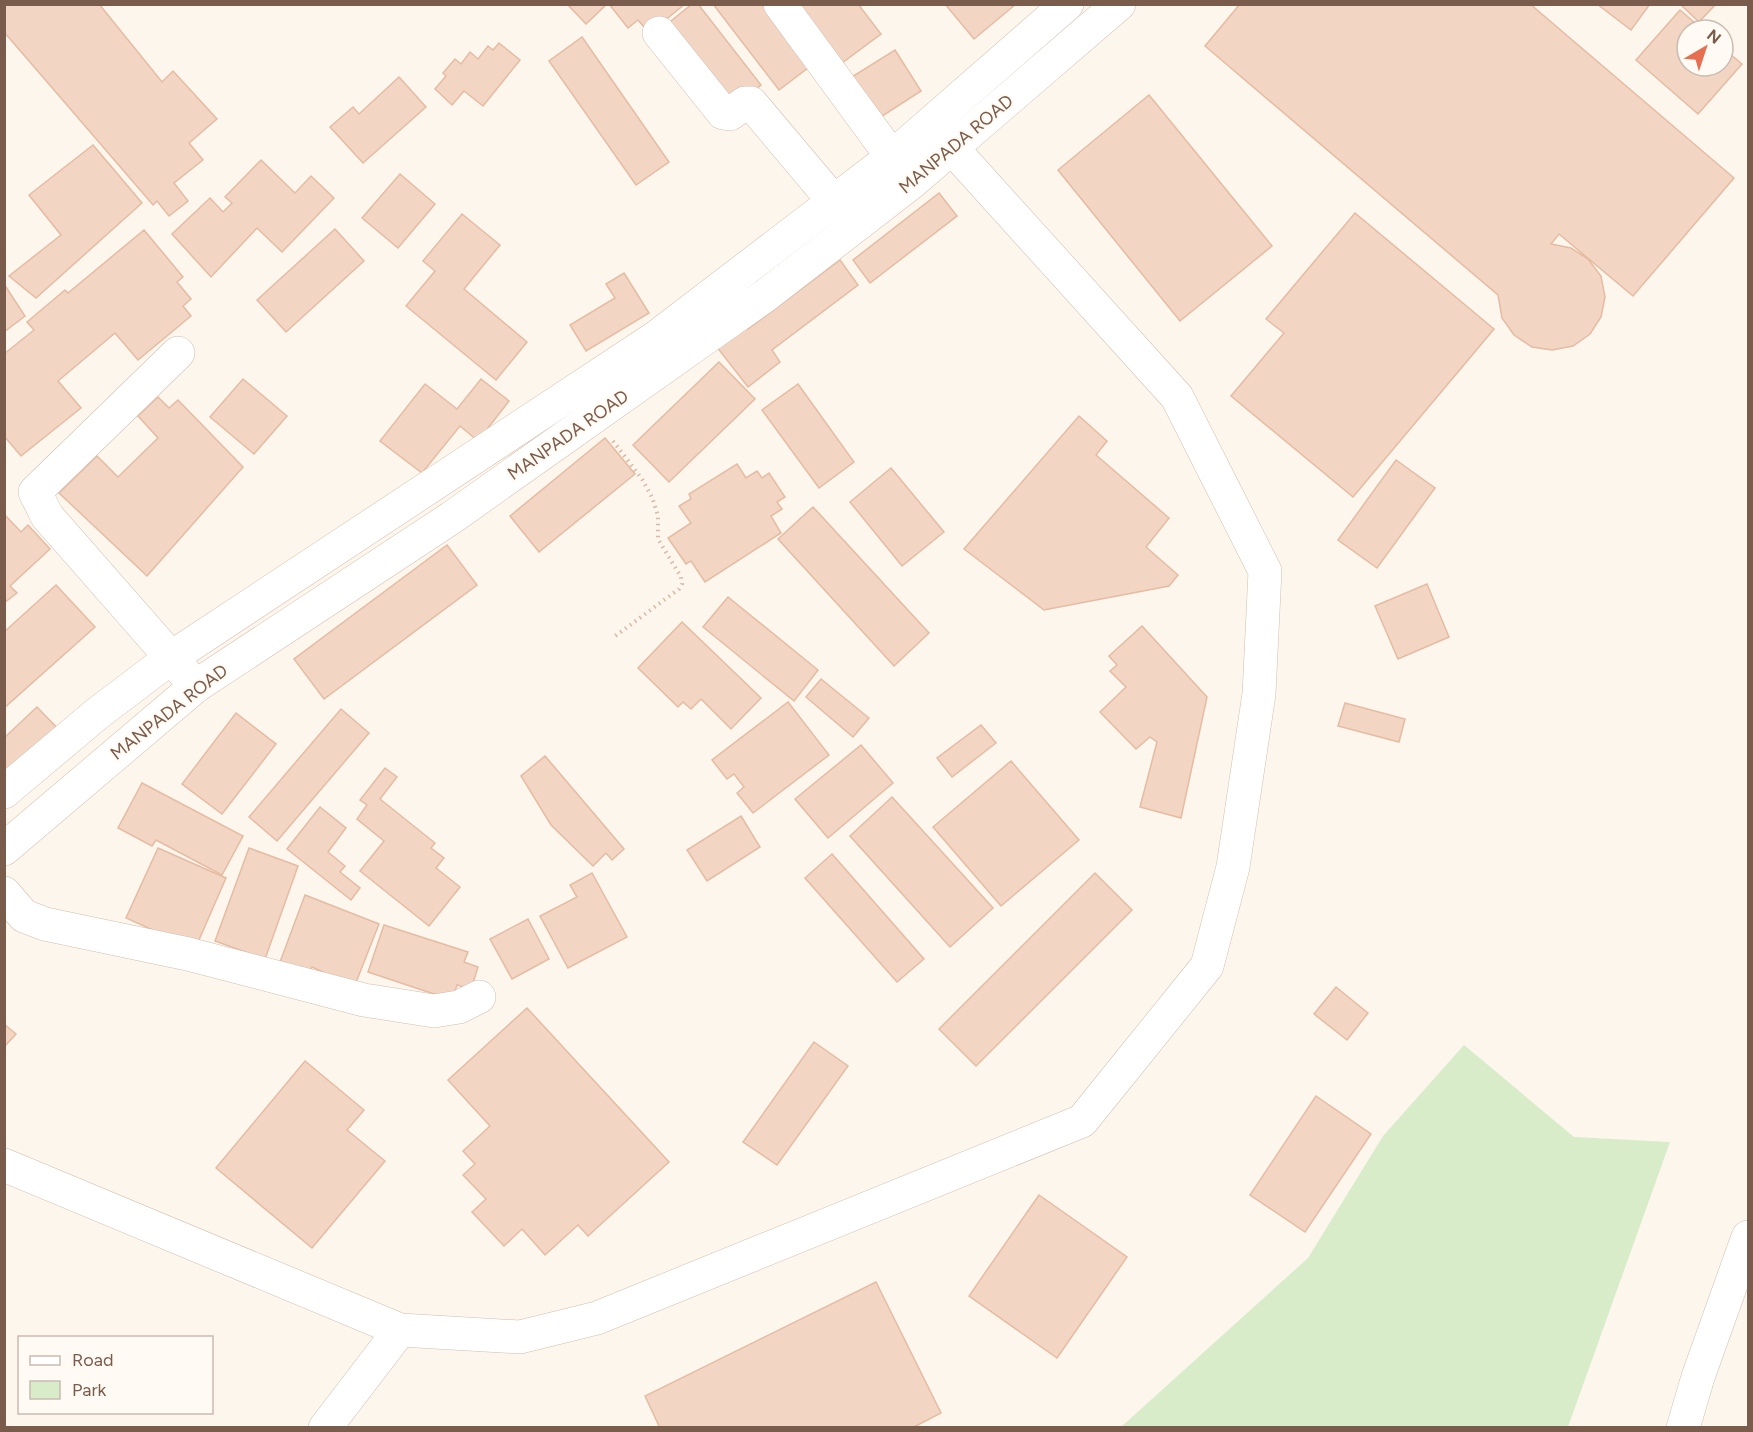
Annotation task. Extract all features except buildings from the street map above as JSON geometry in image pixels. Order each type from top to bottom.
[{"type":"street","points":[[780,4],[902,170]]},
{"type":"street","name":"MANPADA ROAD","points":[[4,792],[98,713],[172,657],[574,392],[663,351],[855,227],[902,170],[930,124],[1067,4]]},
{"type":"street","name":"MANPADA ROAD","points":[[4,849],[196,686],[451,518],[594,417],[663,351],[834,202],[952,148],[1119,4]]},
{"type":"street","points":[[659,33],[723,113],[730,114],[747,102],[751,103],[855,227]]},
{"type":"street","points":[[4,1165],[400,1330],[520,1337],[597,1318],[1082,1121],[1207,966],[1233,867],[1258,705],[1264,571],[1177,397],[930,124]]},
{"type":"street","points":[[178,353],[35,492],[47,516],[196,686]]},
{"type":"street","points":[[574,392],[594,417]]},
{"type":"street","points":[[432,486],[451,518]]},
{"type":"street","points":[[4,893],[24,915],[45,924],[188,954],[364,999],[434,1011],[459,1007],[479,997]]},
{"type":"street","points":[[1683,1428],[1698,1377],[1749,1237]]},
{"type":"street","points":[[325,1428],[400,1330]]},
{"type":"path","points":[[594,417],[642,478],[652,497],[658,516],[658,539],[681,577],[682,584],[679,589],[614,638]]},
{"type":"green space","points":[[1464,1045],[1574,1137],[1670,1142],[1568,1427],[1121,1427],[1308,1258],[1383,1136]]}]
